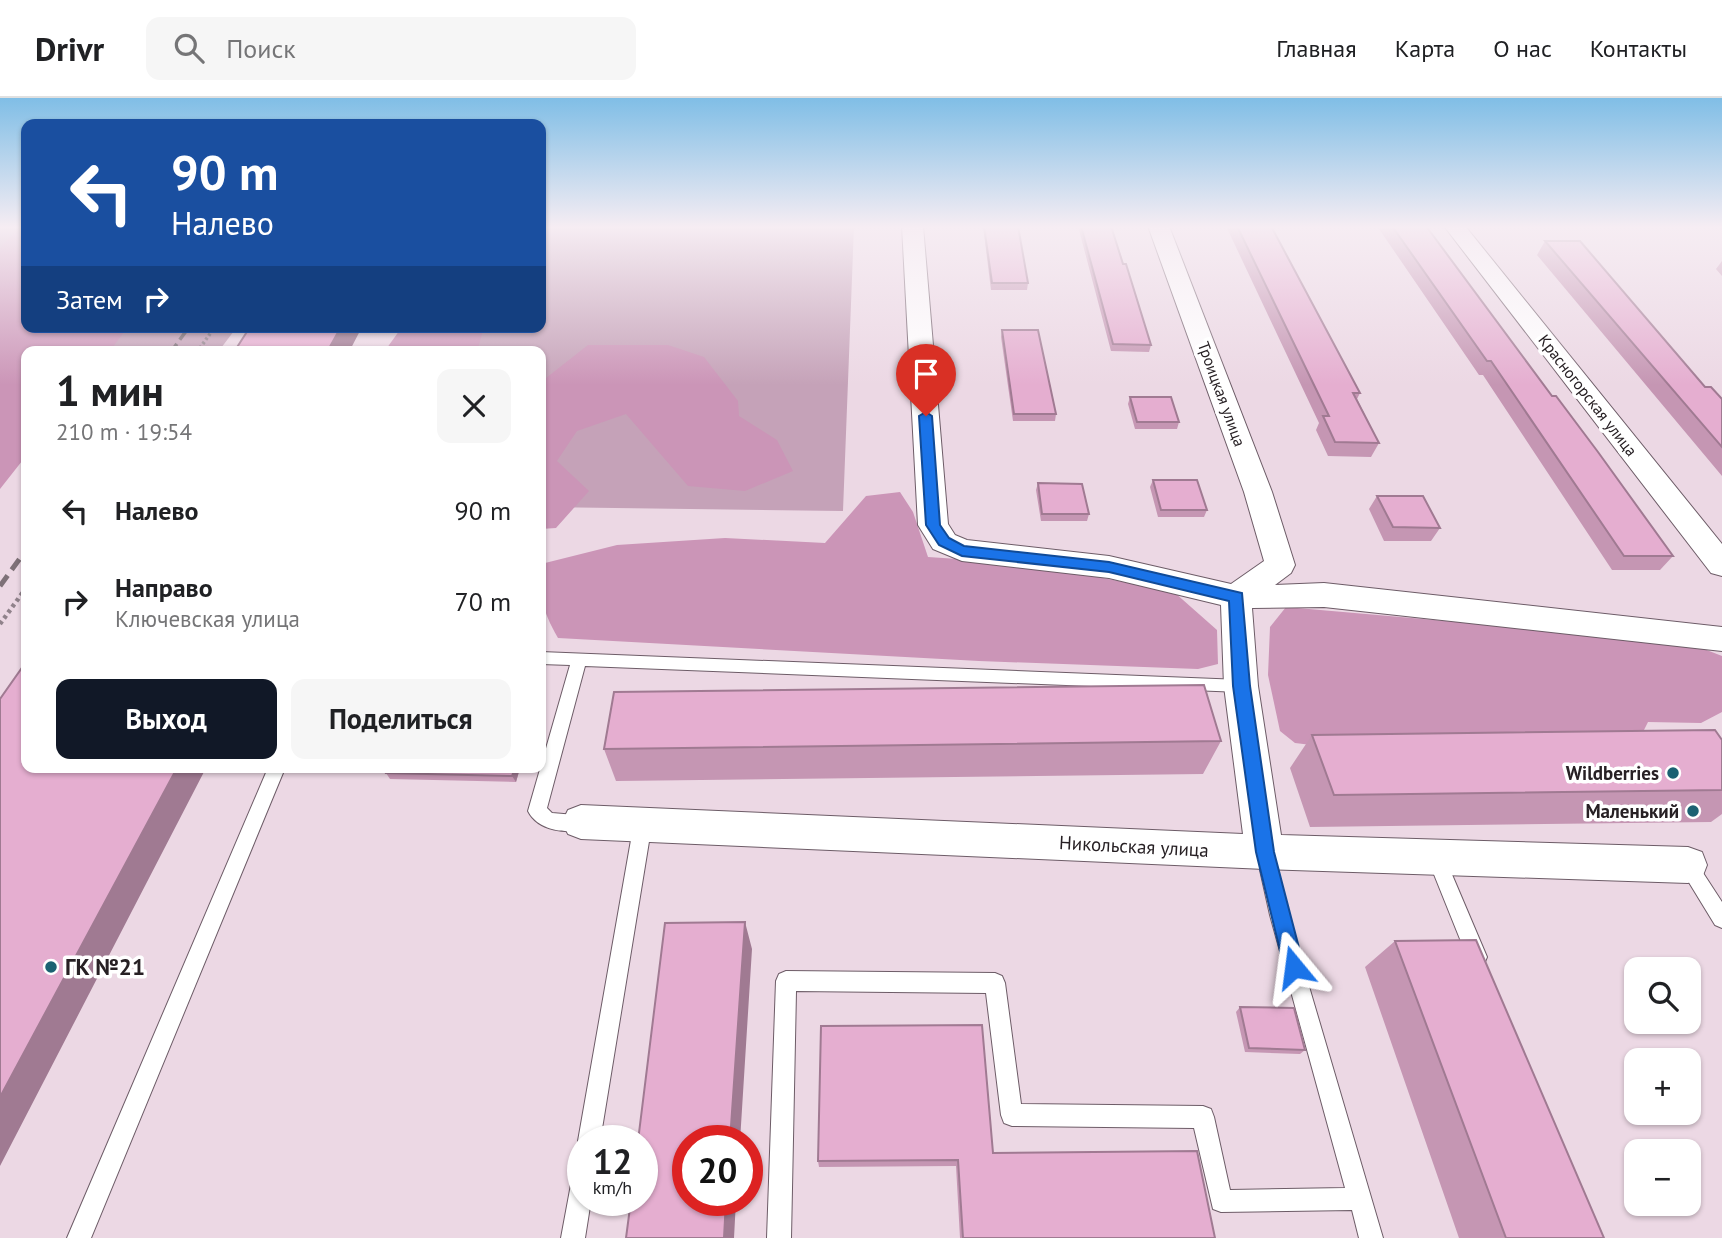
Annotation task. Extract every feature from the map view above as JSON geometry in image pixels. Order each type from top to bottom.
[{"type":"street","points":[[916,279],[933,525],[944,542],[962,551],[1109,567],[1236,597],[1324,595],[1722,639]]},
{"type":"street","name":"Троицкая улица","points":[[1179,279],[1258,492],[1280,565],[1236,597]]},
{"type":"street","name":"Красногорская улица","points":[[1496,279],[1722,565]]},
{"type":"street","points":[[1236,597],[1241,686],[1265,852]]},
{"type":"street","name":"Никольская улица","points":[[581,822],[1265,852],[1688,865]]},
{"type":"lane","points":[[546,658],[1241,686]]},
{"type":"lane","points":[[579,660],[537,811],[548,821],[581,822]]},
{"type":"lane","points":[[79,1238],[275,773]]},
{"type":"lane","points":[[592,1125],[643,823]]},
{"type":"lane","points":[[1265,852],[1279,915],[1371,1238]]},
{"type":"lane","points":[[1436,858],[1483,972]]},
{"type":"lane","points":[[1688,865],[1722,919]]},
{"type":"lane","points":[[779,1238],[786,982],[995,983],[1012,1115],[1203,1117],[1221,1201],[1361,1199]]},
{"type":"lane","points":[[573,1238],[577,1216]]},
{"type":"path","points":[[0,624],[21,595]]},
{"type":"shaded area","points":[[0,279],[21,279],[21,333],[232,333],[223,346],[21,346],[21,456],[0,453]]},
{"type":"shaded area","points":[[0,279],[21,279],[21,333],[123,333],[114,346],[21,346],[21,462],[0,489]]},
{"type":"shaded area","points":[[546,279],[852,279],[843,511],[546,507],[546,346],[429,346],[436,333],[546,333]]},
{"type":"shaded area","points":[[398,333],[482,333],[479,346],[388,346]]},
{"type":"shaded area","points":[[588,345],[668,345],[704,357],[738,401],[739,416],[777,440],[793,471],[745,491],[688,486],[626,414],[577,431],[557,461],[589,491],[556,528],[546,529],[546,378]]},
{"type":"shaded area","points":[[900,492],[913,512],[928,557],[1032,564],[1174,592],[1217,630],[1218,664],[1198,669],[979,661],[558,638],[548,619],[546,563],[617,545],[725,538],[825,543],[866,496]]},
{"type":"shaded area","points":[[1286,607],[1686,642],[1722,656],[1722,712],[1701,723],[1648,722],[1638,742],[1404,756],[1295,743],[1280,731],[1268,675],[1270,627]]},
{"type":"building","points":[[991,279],[1027,279],[1028,283],[992,283]]},
{"type":"building","points":[[1095,279],[1131,279],[1151,345],[1113,344]]},
{"type":"building","points":[[1263,279],[1299,279],[1360,393],[1353,393],[1379,443],[1335,442],[1323,416],[1329,416]]},
{"type":"building","points":[[1429,279],[1465,279],[1552,396],[1556,396],[1598,452],[1673,556],[1624,556],[1491,361],[1487,361]]},
{"type":"building","points":[[1578,279],[1613,279],[1705,387],[1711,387],[1722,399],[1722,447]]},
{"type":"building","points":[[1002,330],[1038,330],[1056,414],[1014,414]]},
{"type":"building","points":[[246,333],[338,333],[330,346],[238,346]]},
{"type":"building","points":[[1130,397],[1171,397],[1179,422],[1137,422]]},
{"type":"building","points":[[1153,480],[1197,480],[1207,510],[1161,510]]},
{"type":"building","points":[[1038,483],[1082,484],[1089,514],[1042,514]]},
{"type":"building","points":[[1377,496],[1423,496],[1440,528],[1393,527]]},
{"type":"building","name":"ГК №21","points":[[21,669],[21,773],[174,773],[0,1097],[0,699]]},
{"type":"building","points":[[1204,685],[1221,741],[604,749],[614,692]]},
{"type":"building","points":[[1715,730],[1722,740],[1722,790],[1334,795],[1312,735]]},
{"type":"building","points":[[386,773],[513,773],[512,776]]},
{"type":"building","points":[[745,922],[731,1125],[672,1125],[672,1216],[725,1216],[724,1238],[626,1238],[629,1216],[658,1216],[658,1125],[640,1125],[665,923]]},
{"type":"building","points":[[1476,940],[1604,1238],[1506,1238],[1395,941]]},
{"type":"building","points":[[1240,1007],[1294,1008],[1305,1050],[1249,1048]]},
{"type":"building","points":[[982,1025],[993,1153],[1197,1151],[1215,1238],[963,1238],[958,1160],[818,1161],[821,1026]]},
{"type":"railway","points":[[175,346],[185,333]]},
{"type":"railway","points":[[0,586],[21,557]]},
{"type":"place","name":"Wildberries","points":[[1673,773]]},
{"type":"place","name":"Маленький","points":[[1693,811]]},
{"type":"place","name":"ГК №21","points":[[51,967]]},
{"type":"route","points":[[926,416],[933,525],[944,542],[962,551],[1109,567],[1236,597],[1241,686],[1265,852],[1294,967]]}]
